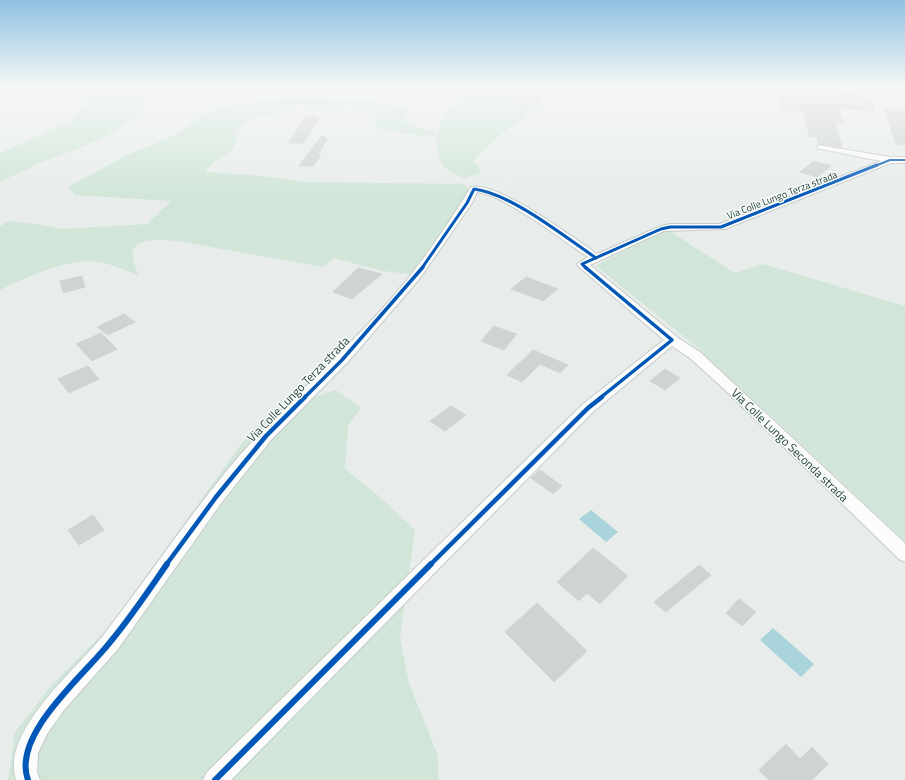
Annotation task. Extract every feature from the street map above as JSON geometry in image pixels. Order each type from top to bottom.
[{"type":"street","points":[[821,147],[890,160]]},
{"type":"street","name":"Via Colle Lungo Terza strada","points":[[672,340],[582,264],[661,228],[682,226],[714,228],[733,223],[890,160],[905,160]]},
{"type":"street","name":"Via Colle Lungo Terza strada","points":[[28,780],[25,772],[27,752],[39,726],[56,702],[111,642],[212,503],[266,436],[342,360],[417,275],[467,203],[474,189],[484,189],[513,204],[596,258]]},
{"type":"street","points":[[215,780],[588,408],[672,340]]},
{"type":"street","name":"Via Colle Lungo Seconda strada","points":[[672,340],[696,356],[728,385],[905,554]]},
{"type":"green space","points":[[66,123],[126,123],[98,140],[0,181],[0,153]]},
{"type":"green space","points":[[192,123],[245,123],[235,132],[238,138],[232,150],[214,162],[205,172],[252,175],[308,182],[464,184],[472,192],[417,275],[383,271],[334,258],[323,267],[177,241],[157,240],[140,243],[135,247],[133,253],[134,263],[139,275],[104,263],[91,261],[78,262],[50,269],[0,290],[0,226],[9,221],[43,225],[61,229],[147,224],[171,201],[76,195],[68,187],[123,157],[181,132]]},
{"type":"green space","points":[[375,123],[407,123],[437,133],[441,123],[516,123],[473,160],[479,166],[480,173],[464,178],[449,171],[442,164],[438,154],[436,138],[383,130],[375,126]]},
{"type":"green space","points":[[659,232],[671,232],[735,273],[763,264],[905,306],[905,541],[693,344],[596,266]]},
{"type":"green space","points":[[336,390],[361,408],[348,426],[345,469],[381,498],[415,530],[400,638],[409,683],[438,756],[438,780],[8,780],[15,732],[51,686],[113,623],[244,440],[278,409]]},
{"type":"water","points":[[591,510],[618,532],[606,542],[579,519]]},
{"type":"water","points":[[773,628],[814,664],[801,677],[760,640]]},
{"type":"building","points":[[301,123],[315,123],[304,143],[289,143]]},
{"type":"building","points":[[806,123],[835,123],[842,148],[818,144],[817,137],[809,136]]},
{"type":"building","points":[[889,123],[905,123],[905,145],[896,144]]},
{"type":"building","points":[[322,135],[327,139],[318,155],[321,155],[313,166],[299,166]]},
{"type":"building","points":[[814,161],[831,166],[817,177],[800,172]]},
{"type":"building","points":[[358,268],[382,274],[352,299],[333,292]]},
{"type":"building","points":[[82,276],[85,287],[63,293],[60,281]]},
{"type":"building","points":[[526,277],[558,289],[543,301],[511,289]]},
{"type":"building","points":[[124,314],[135,322],[108,335],[97,327]]},
{"type":"building","points":[[494,326],[517,334],[504,350],[481,341]]},
{"type":"building","points":[[101,333],[117,349],[92,361],[76,344]]},
{"type":"building","points":[[533,350],[568,365],[560,373],[540,364],[522,382],[507,375]]},
{"type":"building","points":[[88,366],[99,379],[69,393],[58,379]]},
{"type":"building","points":[[665,369],[680,378],[665,390],[650,381]]},
{"type":"building","points":[[451,406],[466,415],[445,431],[430,421]]},
{"type":"building","points":[[540,470],[562,486],[553,494],[531,478]]},
{"type":"building","points":[[93,515],[104,530],[79,545],[68,530]]},
{"type":"building","points":[[593,548],[628,576],[600,604],[587,593],[579,601],[557,582]]},
{"type":"building","points":[[699,565],[711,575],[666,612],[654,602]]},
{"type":"building","points":[[739,599],[756,612],[742,626],[726,613]]},
{"type":"building","points":[[537,603],[587,651],[554,682],[505,632]]},
{"type":"building","points":[[786,744],[800,759],[812,747],[828,764],[812,780],[769,780],[759,770]]},
{"type":"cycle path","points":[[215,780],[588,408],[672,340],[582,264],[661,229],[670,227],[721,227],[890,160],[905,160]]},
{"type":"cycle path","points":[[28,780],[25,772],[27,752],[39,726],[56,702],[111,642],[216,497],[266,436],[342,360],[417,275],[467,203],[474,189],[484,190],[516,205],[596,258]]}]
